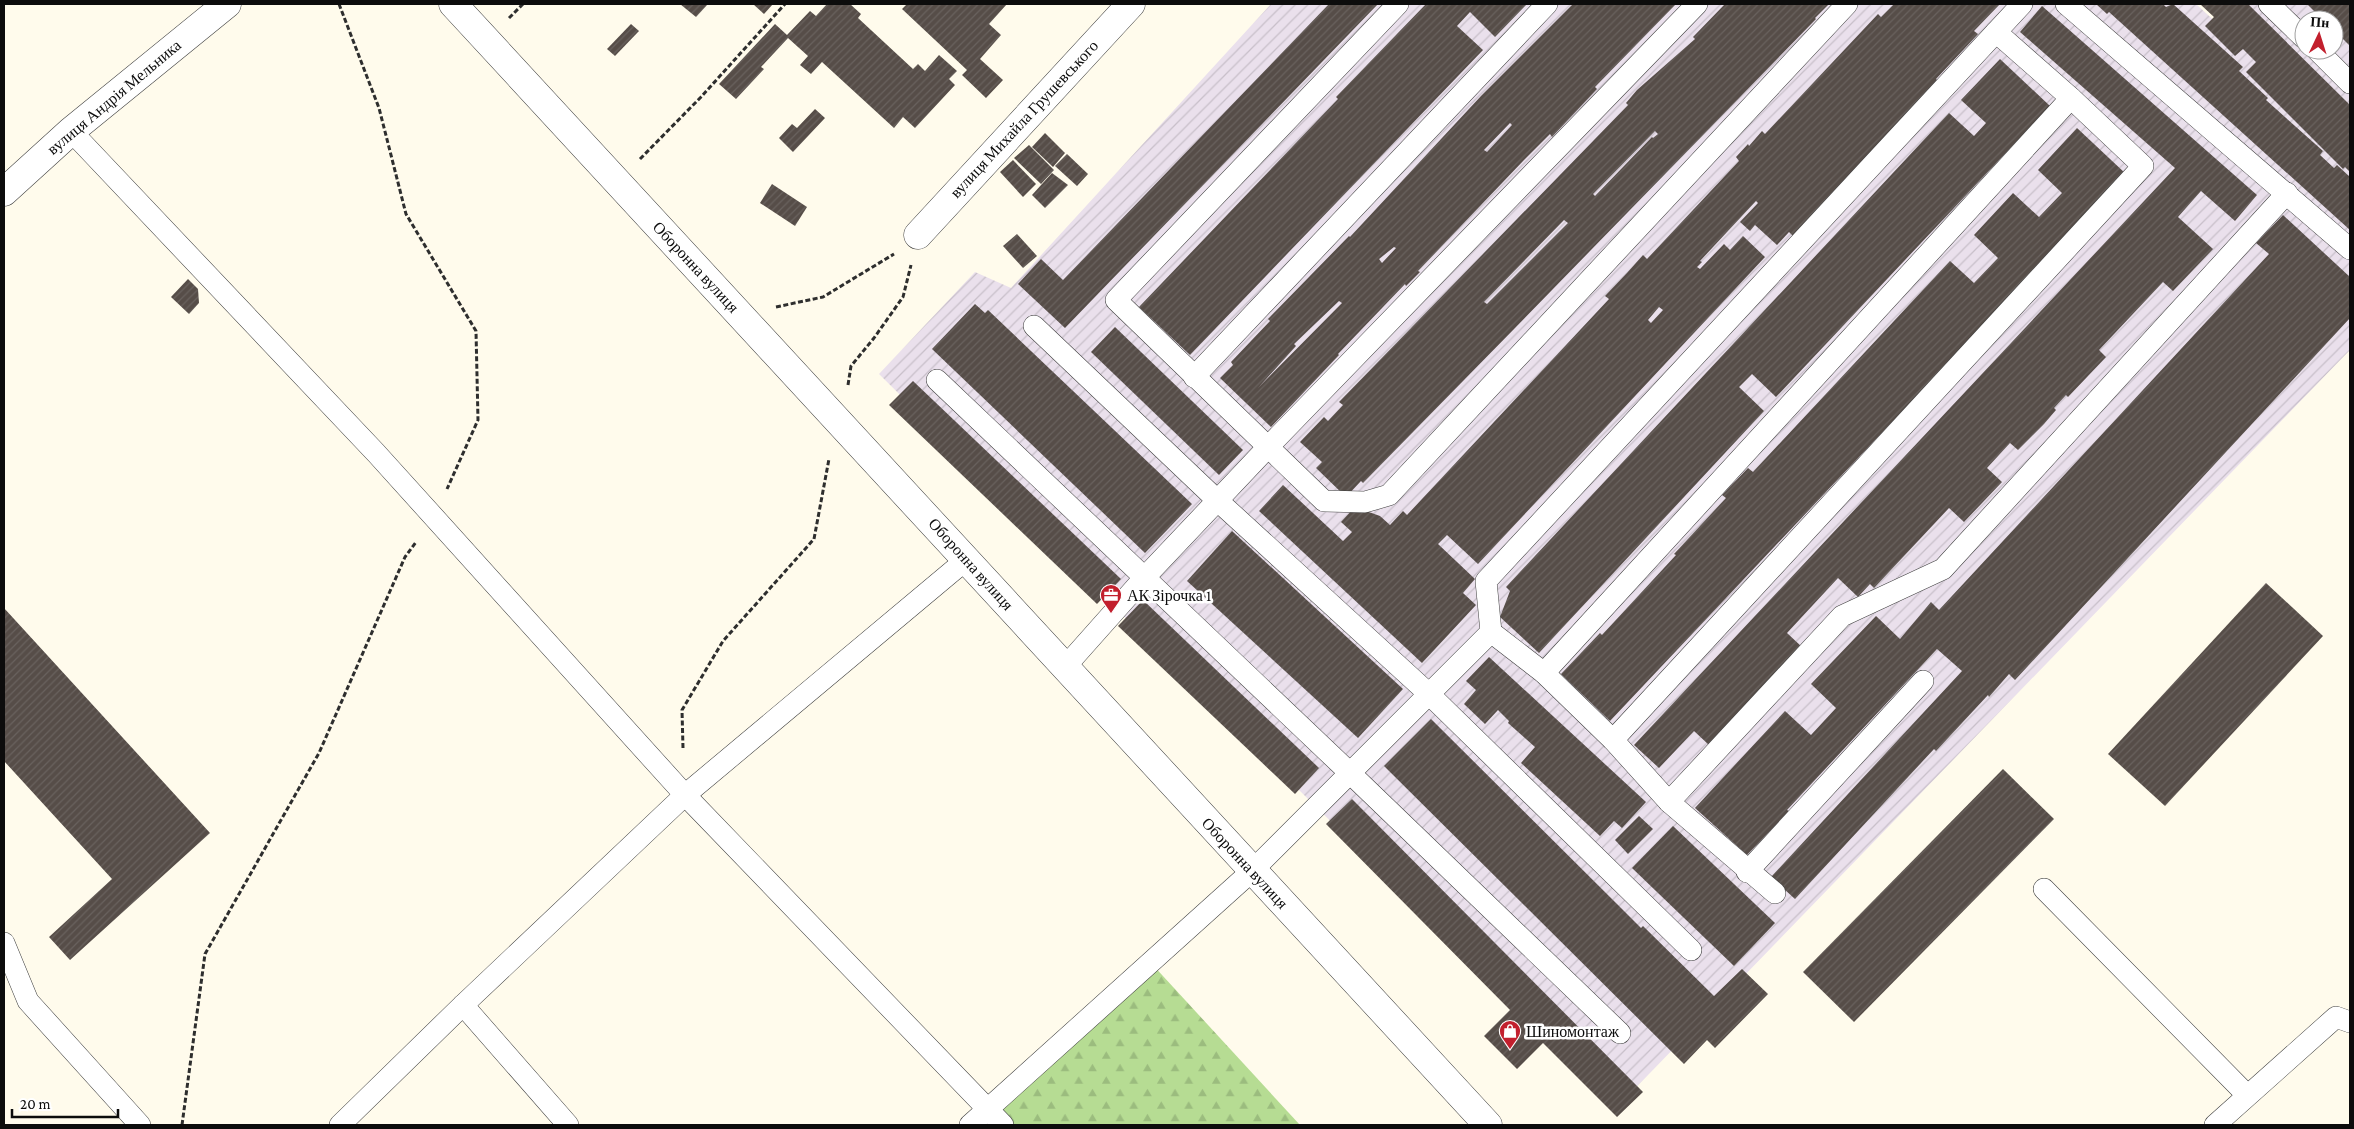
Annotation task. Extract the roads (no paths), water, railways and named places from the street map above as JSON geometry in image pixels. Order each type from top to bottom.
[{"type":"street","name":"вулиця Андрія Мельника","points":[[4,192],[71,131],[226,4]]},
{"type":"street","name":"Оборонна вулиця","points":[[453,4],[837,417],[1252,871],[1488,1125]]},
{"type":"street","name":"вулиця Михайла Грушевського","points":[[918,235],[1131,4]]},
{"type":"lane","points":[[1398,4],[1116,300],[1324,501],[1365,502],[1389,495],[1847,4]]},
{"type":"lane","points":[[1194,377],[1547,4]]},
{"type":"lane","points":[[1065,667],[1145,577],[1269,446],[1697,4]]},
{"type":"lane","points":[[1775,893],[1747,872],[1669,802],[1613,740],[1544,673],[1491,632],[1486,581],[2022,4]]},
{"type":"lane","points":[[2066,4],[2350,249]]},
{"type":"lane","points":[[2269,4],[2294,28]]},
{"type":"lane","points":[[1613,740],[2144,166],[1996,32]]},
{"type":"lane","points":[[2327,60],[2350,82]]},
{"type":"lane","points":[[1544,673],[2071,98]]},
{"type":"lane","points":[[71,131],[435,516],[685,795],[1004,1125]]},
{"type":"lane","points":[[1669,802],[1842,616],[1942,569],[2286,193]]},
{"type":"lane","points":[[1034,326],[1218,501],[1429,694],[1691,950]]},
{"type":"lane","points":[[937,380],[1620,1033]]},
{"type":"lane","points":[[340,1125],[463,1004],[685,795],[967,559]]},
{"type":"lane","points":[[970,1125],[1252,871],[1491,632]]},
{"type":"lane","points":[[1747,872],[1923,681]]},
{"type":"lane","points":[[2044,889],[2247,1095]]},
{"type":"lane","points":[[4,943],[28,1001],[140,1125]]},
{"type":"lane","points":[[463,1004],[568,1125]]},
{"type":"lane","points":[[2215,1125],[2336,1017],[2350,1022]]},
{"type":"place","name":"АК Зірочка 1","points":[[1111,614]]},
{"type":"place","name":"Шиномонтаж","points":[[1510,1050]]}]
